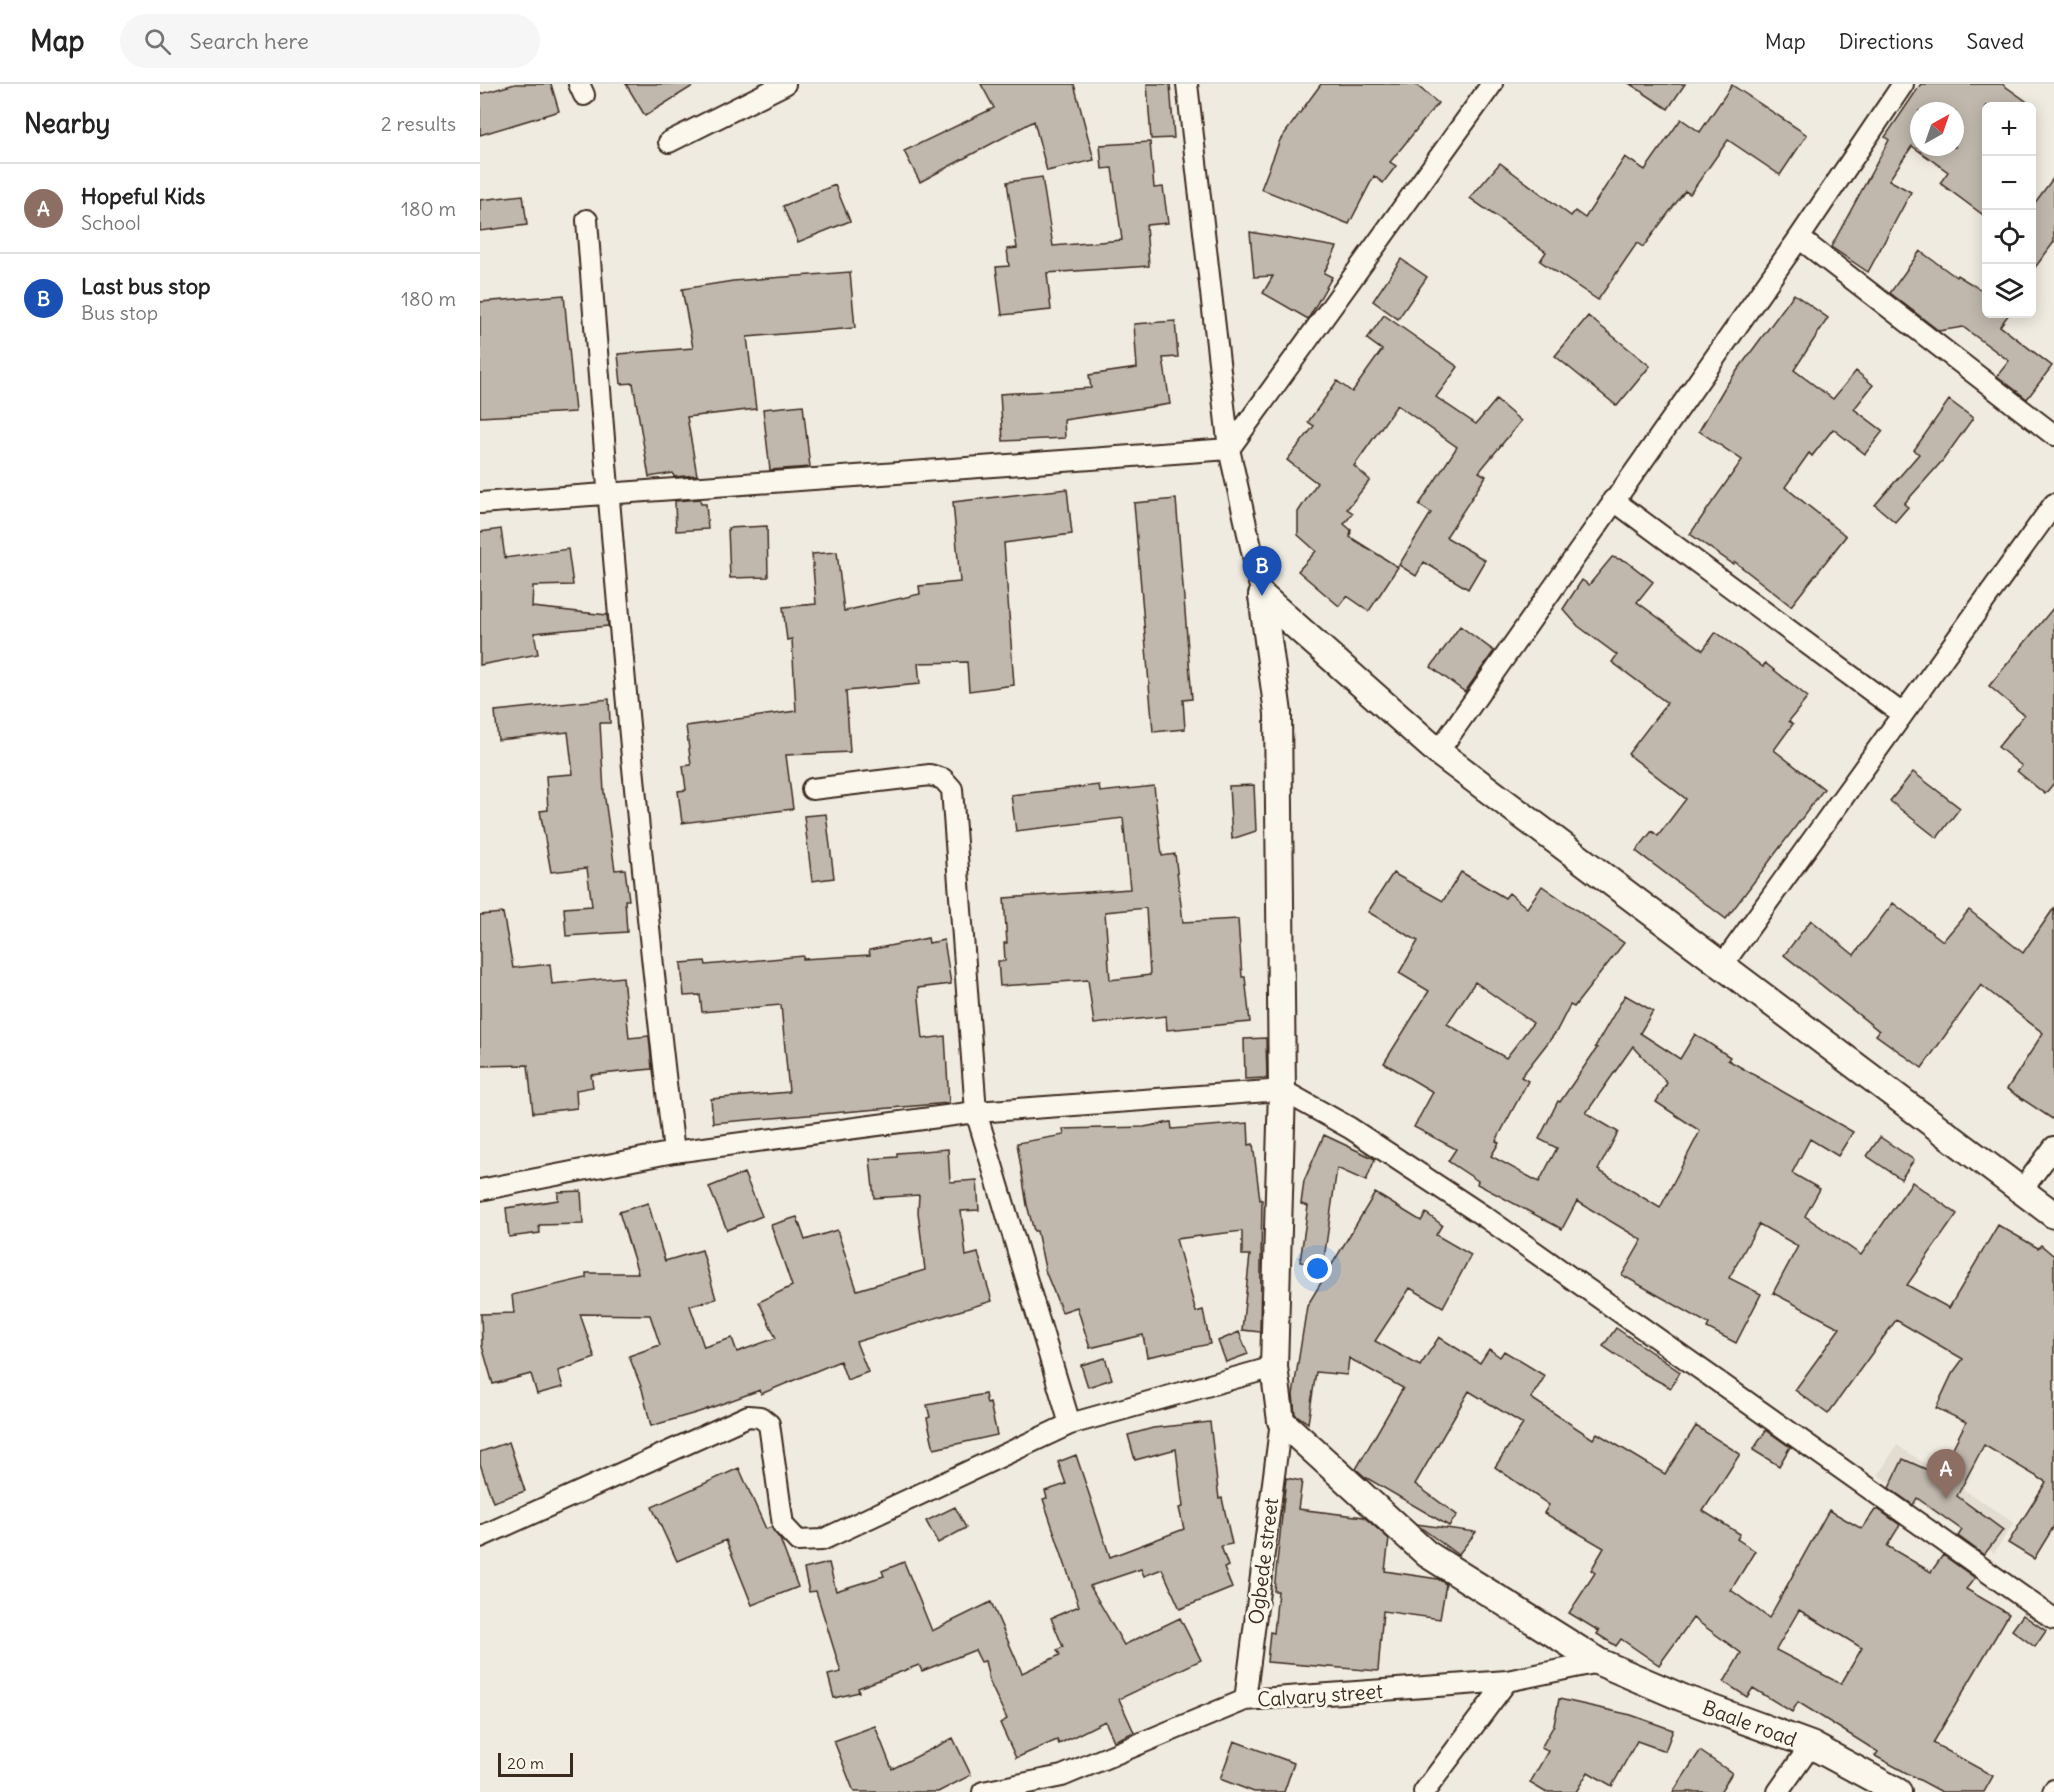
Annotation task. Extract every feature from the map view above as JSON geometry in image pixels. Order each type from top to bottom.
[{"type":"street","points":[[669,141],[785,84]]},
{"type":"street","points":[[1187,84],[1229,449],[1262,596],[1278,713],[1282,1090],[1274,1366],[1281,1421]]},
{"type":"street","points":[[1229,449],[1492,84]]},
{"type":"street","points":[[1438,752],[1799,238],[1903,84]]},
{"type":"street","points":[[587,220],[607,495],[655,992],[674,1152]]},
{"type":"street","points":[[1799,238],[2054,435]]},
{"type":"street","points":[[480,503],[925,469],[1229,449]]},
{"type":"street","points":[[1613,500],[1901,713]]},
{"type":"street","points":[[1721,967],[1901,713],[2054,504]]},
{"type":"street","points":[[1262,596],[1438,752],[1721,967],[2054,1215]]},
{"type":"street","points":[[812,789],[930,775],[943,779],[952,789],[976,1112],[1070,1424]]},
{"type":"street","points":[[480,1190],[674,1152],[976,1112],[1282,1090],[1350,1128],[1488,1219],[2054,1619]]},
{"type":"street","points":[[2021,1191],[2054,1147]]},
{"type":"street","points":[[480,1538],[748,1416],[760,1417],[769,1424],[783,1526],[798,1540],[822,1540],[1070,1424],[1274,1366]]},
{"type":"street","name":"Baale road","points":[[1281,1421],[1427,1554],[1599,1662],[1683,1698],[1811,1745],[1898,1792]]},
{"type":"street","name":"Ogbede street","points":[[1245,1701],[1281,1421]]},
{"type":"street","name":"Calvary street","points":[[983,1792],[1062,1776],[1245,1701],[1507,1682],[1599,1662]]},
{"type":"street","points":[[1424,1792],[1507,1682]]},
{"type":"street","points":[[1778,1792],[1811,1745]]},
{"type":"street","points":[[1043,1792],[1062,1776]]},
{"type":"shaded area","points":[[1897,1445],[2014,1523],[1994,1553],[1878,1475]]},
{"type":"building","points":[[515,84],[551,84],[559,111],[480,135],[480,94]]},
{"type":"building","points":[[626,84],[696,84],[645,116]]},
{"type":"building","points":[[981,84],[1074,84],[1094,160],[1047,171],[1034,121],[920,182],[904,151],[994,108]]},
{"type":"building","points":[[1147,84],[1170,84],[1174,138],[1151,139]]},
{"type":"building","points":[[1321,84],[1415,84],[1438,103],[1390,162],[1396,166],[1383,183],[1374,176],[1349,224],[1261,189],[1280,140]]},
{"type":"building","points":[[1630,84],[1685,84],[1668,109]]},
{"type":"building","points":[[1921,84],[2002,84],[2027,102],[1982,102],[1982,214],[1940,183],[1948,172],[1926,156],[1964,156],[1964,102],[1910,102],[1910,149],[1889,180],[1911,192],[1868,272],[1831,247],[1889,140],[1885,137]]},
{"type":"building","points":[[1732,85],[1807,135],[1780,175],[1728,140],[1690,194],[1685,191],[1643,247],[1637,243],[1598,300],[1540,261],[1546,252],[1470,198],[1500,163],[1571,216],[1575,211],[1585,218],[1625,157],[1645,170],[1681,119],[1700,132]]},
{"type":"building","points":[[1150,142],[1154,188],[1163,187],[1168,223],[1146,225],[1149,266],[1047,273],[1051,310],[1002,315],[996,267],[1009,266],[1007,249],[1017,248],[1007,182],[1042,177],[1053,246],[1122,240],[1112,168],[1102,169],[1100,145]]},
{"type":"building","points":[[2054,177],[2054,242],[2036,266],[2036,210],[2036,201]]},
{"type":"building","points":[[835,185],[850,221],[798,242],[783,206]]},
{"type":"building","points":[[523,195],[527,225],[480,231],[480,200]]},
{"type":"building","points":[[1250,232],[1337,247],[1324,273],[1332,277],[1308,319],[1263,293],[1273,276],[1254,277]]},
{"type":"building","points":[[1920,251],[1956,277],[1957,275],[1982,291],[1982,318],[2006,318],[2000,326],[2052,366],[2027,399],[1997,376],[2009,361],[1963,327],[1939,331],[1890,293]]},
{"type":"building","points":[[1401,259],[1427,277],[1398,319],[1373,301]]},
{"type":"building","points":[[850,272],[855,328],[747,337],[756,409],[687,417],[697,475],[674,477],[673,473],[649,477],[633,383],[621,384],[618,354],[693,348],[682,289],[733,281]]},
{"type":"building","points":[[1794,294],[1828,318],[1794,370],[1833,399],[1856,371],[1873,385],[1854,409],[1883,431],[1865,454],[1833,429],[1812,456],[1809,453],[1785,487],[1846,536],[1791,606],[1735,562],[1733,564],[1690,534],[1742,460],[1699,431],[1725,387]]},
{"type":"building","points":[[564,295],[575,412],[480,417],[480,302]]},
{"type":"building","points":[[1384,315],[1458,367],[1436,397],[1476,424],[1496,400],[1521,421],[1479,472],[1486,476],[1446,537],[1485,560],[1468,589],[1424,562],[1416,576],[1399,565],[1431,513],[1419,505],[1457,447],[1397,405],[1354,466],[1370,480],[1347,509],[1353,513],[1344,524],[1351,530],[1350,537],[1398,567],[1369,611],[1347,596],[1339,606],[1298,571],[1316,551],[1298,535],[1298,512],[1317,483],[1287,460],[1314,426],[1308,422],[1337,381],[1352,392],[1382,350],[1367,339]]},
{"type":"building","points":[[1588,316],[1650,366],[1617,406],[1555,356]]},
{"type":"building","points":[[1175,321],[1178,357],[1163,358],[1170,404],[1064,420],[1065,438],[1003,441],[1000,394],[1091,388],[1089,375],[1137,368],[1134,324]]},
{"type":"building","points":[[1949,400],[1973,418],[1943,460],[1904,504],[1908,507],[1895,522],[1875,505],[1919,454],[1914,450]]},
{"type":"building","points":[[803,405],[810,467],[770,470],[763,409]]},
{"type":"building","points":[[1067,489],[1072,534],[1004,543],[1014,685],[969,691],[967,662],[918,663],[920,684],[846,691],[850,752],[786,755],[793,809],[682,823],[678,791],[686,790],[683,766],[691,765],[686,726],[796,711],[792,639],[787,640],[783,607],[816,604],[812,554],[837,552],[844,611],[920,594],[919,586],[960,582],[953,502]]},
{"type":"building","points":[[700,499],[701,504],[706,504],[708,529],[676,531],[675,501]]},
{"type":"building","points":[[1176,499],[1192,699],[1183,700],[1185,729],[1153,732],[1134,503]]},
{"type":"building","points":[[767,526],[768,577],[730,578],[728,528]]},
{"type":"building","points":[[501,529],[505,558],[568,549],[573,585],[533,586],[532,607],[607,615],[608,626],[534,633],[538,654],[480,665],[480,532]]},
{"type":"building","points":[[1612,557],[1626,561],[1653,582],[1637,602],[1703,650],[1716,632],[1763,667],[1765,663],[1808,697],[1789,721],[1793,724],[1774,750],[1824,789],[1726,919],[1636,851],[1652,831],[1658,836],[1686,799],[1628,754],[1667,703],[1612,662],[1617,655],[1578,626],[1563,609],[1582,580],[1589,585]]},
{"type":"building","points":[[2054,607],[2054,783],[2045,794],[2017,771],[2022,766],[1998,747],[2024,715],[1989,686]]},
{"type":"building","points":[[1460,626],[1494,651],[1465,692],[1431,667]]},
{"type":"building","points":[[609,699],[610,723],[600,723],[604,792],[615,870],[625,869],[629,900],[625,900],[627,932],[566,936],[564,908],[592,906],[587,868],[551,872],[540,811],[548,810],[546,776],[573,774],[568,732],[498,740],[495,711]]},
{"type":"building","points":[[1913,772],[1960,808],[1937,838],[1890,801]]},
{"type":"building","points":[[1099,785],[1100,792],[1154,786],[1162,856],[1175,854],[1183,922],[1238,919],[1242,977],[1245,977],[1250,1022],[1167,1030],[1166,1016],[1094,1024],[1088,980],[1000,986],[998,961],[1005,961],[1004,943],[1007,943],[1004,898],[1130,889],[1123,818],[1016,831],[1011,795]],"holes":[[[1146,908],[1150,975],[1110,980],[1105,912]]]},
{"type":"building","points":[[1254,785],[1256,831],[1232,839],[1229,786]]},
{"type":"building","points":[[826,814],[834,878],[812,881],[804,816]]},
{"type":"building","points":[[1461,872],[1505,898],[1509,893],[1527,908],[1542,886],[1624,943],[1574,1007],[1570,1005],[1556,1032],[1521,1077],[1528,1081],[1496,1141],[1499,1143],[1491,1156],[1539,1182],[1557,1148],[1539,1139],[1558,1101],[1560,1102],[1597,1048],[1595,1047],[1625,995],[1653,1011],[1640,1033],[1680,1059],[1695,1034],[1730,1057],[1728,1060],[1853,1132],[1838,1156],[1810,1139],[1792,1173],[1820,1189],[1805,1216],[1861,1255],[1912,1182],[1957,1214],[1907,1285],[1949,1308],[1998,1225],[2038,1248],[2041,1245],[2054,1256],[2054,1526],[2034,1559],[2008,1543],[2046,1482],[1984,1445],[1957,1496],[2003,1530],[1984,1555],[1958,1536],[1962,1530],[1917,1498],[1913,1505],[1889,1488],[1903,1459],[1939,1475],[1966,1422],[1936,1408],[1952,1374],[1963,1359],[1896,1320],[1828,1414],[1795,1390],[1840,1328],[1773,1293],[1798,1246],[1759,1224],[1729,1278],[1761,1294],[1736,1343],[1707,1328],[1709,1324],[1622,1275],[1642,1240],[1577,1201],[1562,1229],[1477,1184],[1478,1181],[1448,1161],[1456,1149],[1414,1127],[1433,1092],[1384,1063],[1429,991],[1399,973],[1418,941],[1368,912],[1393,873],[1443,901]],"holes":[[[1475,982],[1533,1023],[1506,1058],[1447,1024]],[[1633,1046],[1667,1083],[1656,1102],[1700,1131],[1660,1208],[1598,1170],[1618,1132],[1586,1113]]]},
{"type":"building","points":[[1893,903],[1943,941],[1969,910],[2023,953],[2054,908],[2054,1120],[2007,1089],[2043,1033],[1981,985],[1922,1068],[1876,1035],[1879,1031],[1784,955],[1811,920],[1854,955]]},
{"type":"building","points":[[503,913],[513,968],[550,964],[552,984],[623,977],[629,1038],[649,1036],[652,1069],[591,1075],[593,1087],[576,1090],[577,1108],[533,1113],[528,1065],[480,1066],[480,915]]},
{"type":"building","points":[[928,938],[929,943],[944,940],[951,984],[918,988],[923,1039],[945,1036],[949,1103],[713,1123],[711,1099],[789,1092],[781,1005],[702,1012],[700,995],[684,996],[681,963],[705,961],[706,965],[803,956],[803,959],[870,955],[869,950]]},
{"type":"building","points":[[1266,1038],[1267,1078],[1245,1079],[1244,1039]]},
{"type":"building","points":[[1171,1122],[1172,1129],[1248,1123],[1249,1145],[1253,1144],[1260,1200],[1262,1200],[1260,1332],[1242,1330],[1250,1255],[1242,1255],[1242,1231],[1176,1239],[1196,1312],[1203,1310],[1210,1344],[1147,1357],[1143,1335],[1090,1348],[1077,1307],[1062,1312],[1046,1273],[1037,1231],[1034,1231],[1027,1205],[1017,1143],[1064,1135],[1063,1129],[1144,1127]]},
{"type":"building","points":[[1324,1135],[1375,1159],[1366,1181],[1337,1168],[1323,1266],[1300,1262],[1308,1206],[1301,1204],[1304,1181]]},
{"type":"building","points":[[1880,1137],[1914,1160],[1901,1179],[1867,1156]]},
{"type":"building","points":[[948,1149],[950,1182],[977,1180],[979,1210],[961,1211],[966,1256],[978,1253],[992,1301],[856,1342],[868,1372],[847,1380],[840,1361],[761,1394],[760,1390],[651,1426],[642,1389],[629,1356],[660,1345],[650,1315],[580,1314],[595,1358],[558,1371],[563,1387],[537,1394],[531,1374],[493,1384],[482,1346],[481,1314],[514,1313],[512,1295],[586,1278],[586,1273],[638,1273],[619,1212],[648,1203],[665,1261],[702,1250],[716,1299],[690,1306],[704,1347],[732,1338],[737,1352],[776,1338],[759,1302],[792,1286],[771,1225],[797,1217],[805,1240],[837,1230],[857,1290],[925,1270],[918,1212],[919,1195],[874,1198],[870,1159],[897,1157],[897,1153]]},
{"type":"building","points":[[744,1173],[762,1216],[727,1230],[709,1187]]},
{"type":"building","points":[[581,1191],[583,1224],[539,1225],[540,1233],[509,1237],[506,1208],[558,1200],[558,1192]]},
{"type":"building","points":[[1375,1193],[1421,1221],[1426,1213],[1442,1225],[1436,1235],[1471,1255],[1443,1307],[1410,1288],[1375,1341],[1420,1366],[1439,1337],[1480,1363],[1489,1349],[1500,1357],[1504,1351],[1545,1376],[1531,1398],[1593,1439],[1597,1433],[1665,1474],[1696,1426],[1740,1454],[1703,1511],[1740,1534],[1737,1539],[1755,1551],[1731,1590],[1769,1618],[1829,1510],[1862,1529],[1875,1510],[1879,1510],[1900,1525],[1887,1546],[1931,1572],[1943,1555],[1975,1578],[1966,1589],[2009,1614],[1933,1743],[1993,1776],[1984,1792],[1942,1792],[1875,1756],[1878,1752],[1798,1702],[1792,1712],[1753,1688],[1747,1697],[1724,1682],[1741,1653],[1693,1618],[1659,1665],[1621,1639],[1616,1646],[1597,1634],[1599,1631],[1569,1613],[1595,1573],[1591,1570],[1604,1548],[1544,1513],[1549,1505],[1495,1467],[1523,1424],[1469,1391],[1415,1484],[1457,1515],[1449,1526],[1365,1477],[1356,1469],[1403,1388],[1349,1358],[1347,1375],[1316,1372],[1308,1423],[1295,1414],[1293,1395],[1307,1306]],"holes":[[[1799,1610],[1862,1648],[1841,1684],[1776,1650]]]},
{"type":"building","points":[[1616,1328],[1680,1372],[1671,1388],[1643,1373],[1603,1346]]},
{"type":"building","points":[[1239,1332],[1248,1354],[1226,1362],[1218,1341]]},
{"type":"building","points":[[1105,1358],[1112,1379],[1088,1387],[1081,1365]]},
{"type":"building","points":[[985,1394],[987,1404],[990,1403],[997,1435],[934,1449],[927,1418],[930,1417],[927,1405]]},
{"type":"building","points":[[1210,1422],[1219,1499],[1222,1498],[1232,1544],[1221,1546],[1228,1566],[1224,1568],[1232,1588],[1180,1609],[1162,1569],[1144,1576],[1141,1569],[1090,1586],[1124,1645],[1180,1618],[1201,1660],[1119,1699],[1134,1732],[1114,1741],[1105,1721],[1059,1744],[1057,1740],[1016,1758],[1000,1723],[1007,1719],[990,1683],[985,1661],[981,1662],[975,1650],[922,1671],[919,1665],[858,1688],[859,1692],[834,1698],[828,1675],[841,1672],[816,1591],[809,1592],[804,1569],[829,1563],[836,1591],[884,1576],[882,1571],[904,1562],[932,1631],[991,1602],[1022,1673],[1060,1655],[1057,1650],[1063,1647],[1051,1618],[1079,1606],[1043,1499],[1047,1498],[1045,1491],[1066,1484],[1058,1462],[1076,1455],[1110,1557],[1184,1529],[1179,1508],[1183,1507],[1176,1449],[1135,1460],[1128,1435],[1153,1428]]},
{"type":"building","points":[[1766,1430],[1790,1447],[1779,1466],[1753,1450]]},
{"type":"building","points":[[509,1442],[525,1491],[493,1502],[480,1464],[480,1452]]},
{"type":"building","points":[[739,1468],[766,1529],[771,1527],[780,1539],[798,1587],[752,1605],[726,1540],[677,1561],[652,1507]]},
{"type":"building","points":[[1286,1478],[1302,1481],[1298,1509],[1364,1517],[1389,1539],[1385,1571],[1438,1579],[1446,1584],[1440,1619],[1383,1611],[1378,1671],[1267,1662],[1270,1632],[1274,1633],[1278,1591],[1274,1591]]},
{"type":"building","points":[[955,1507],[966,1528],[938,1543],[926,1521]]},
{"type":"building","points":[[1416,1524],[1476,1532],[1458,1555]]},
{"type":"building","points":[[2023,1615],[2046,1631],[2035,1647],[2012,1630]]},
{"type":"building","points":[[1559,1699],[1631,1715],[1673,1730],[1665,1751],[1637,1741],[1612,1786],[1588,1772],[1576,1792],[1545,1792],[1530,1783],[1548,1751],[1541,1748],[1554,1725]]},
{"type":"building","points":[[875,1726],[892,1769],[953,1738],[971,1775],[938,1792],[854,1792],[834,1741]]},
{"type":"building","points":[[1234,1741],[1294,1763],[1284,1792],[1254,1792],[1220,1779]]},
{"type":"building","points":[[1700,1751],[1732,1773],[1720,1792],[1673,1792]]},
{"type":"place","name":"Last bus stop","points":[[1262,596]]},
{"type":"place","name":"Hopeful Kids","points":[[1946,1499]]}]
